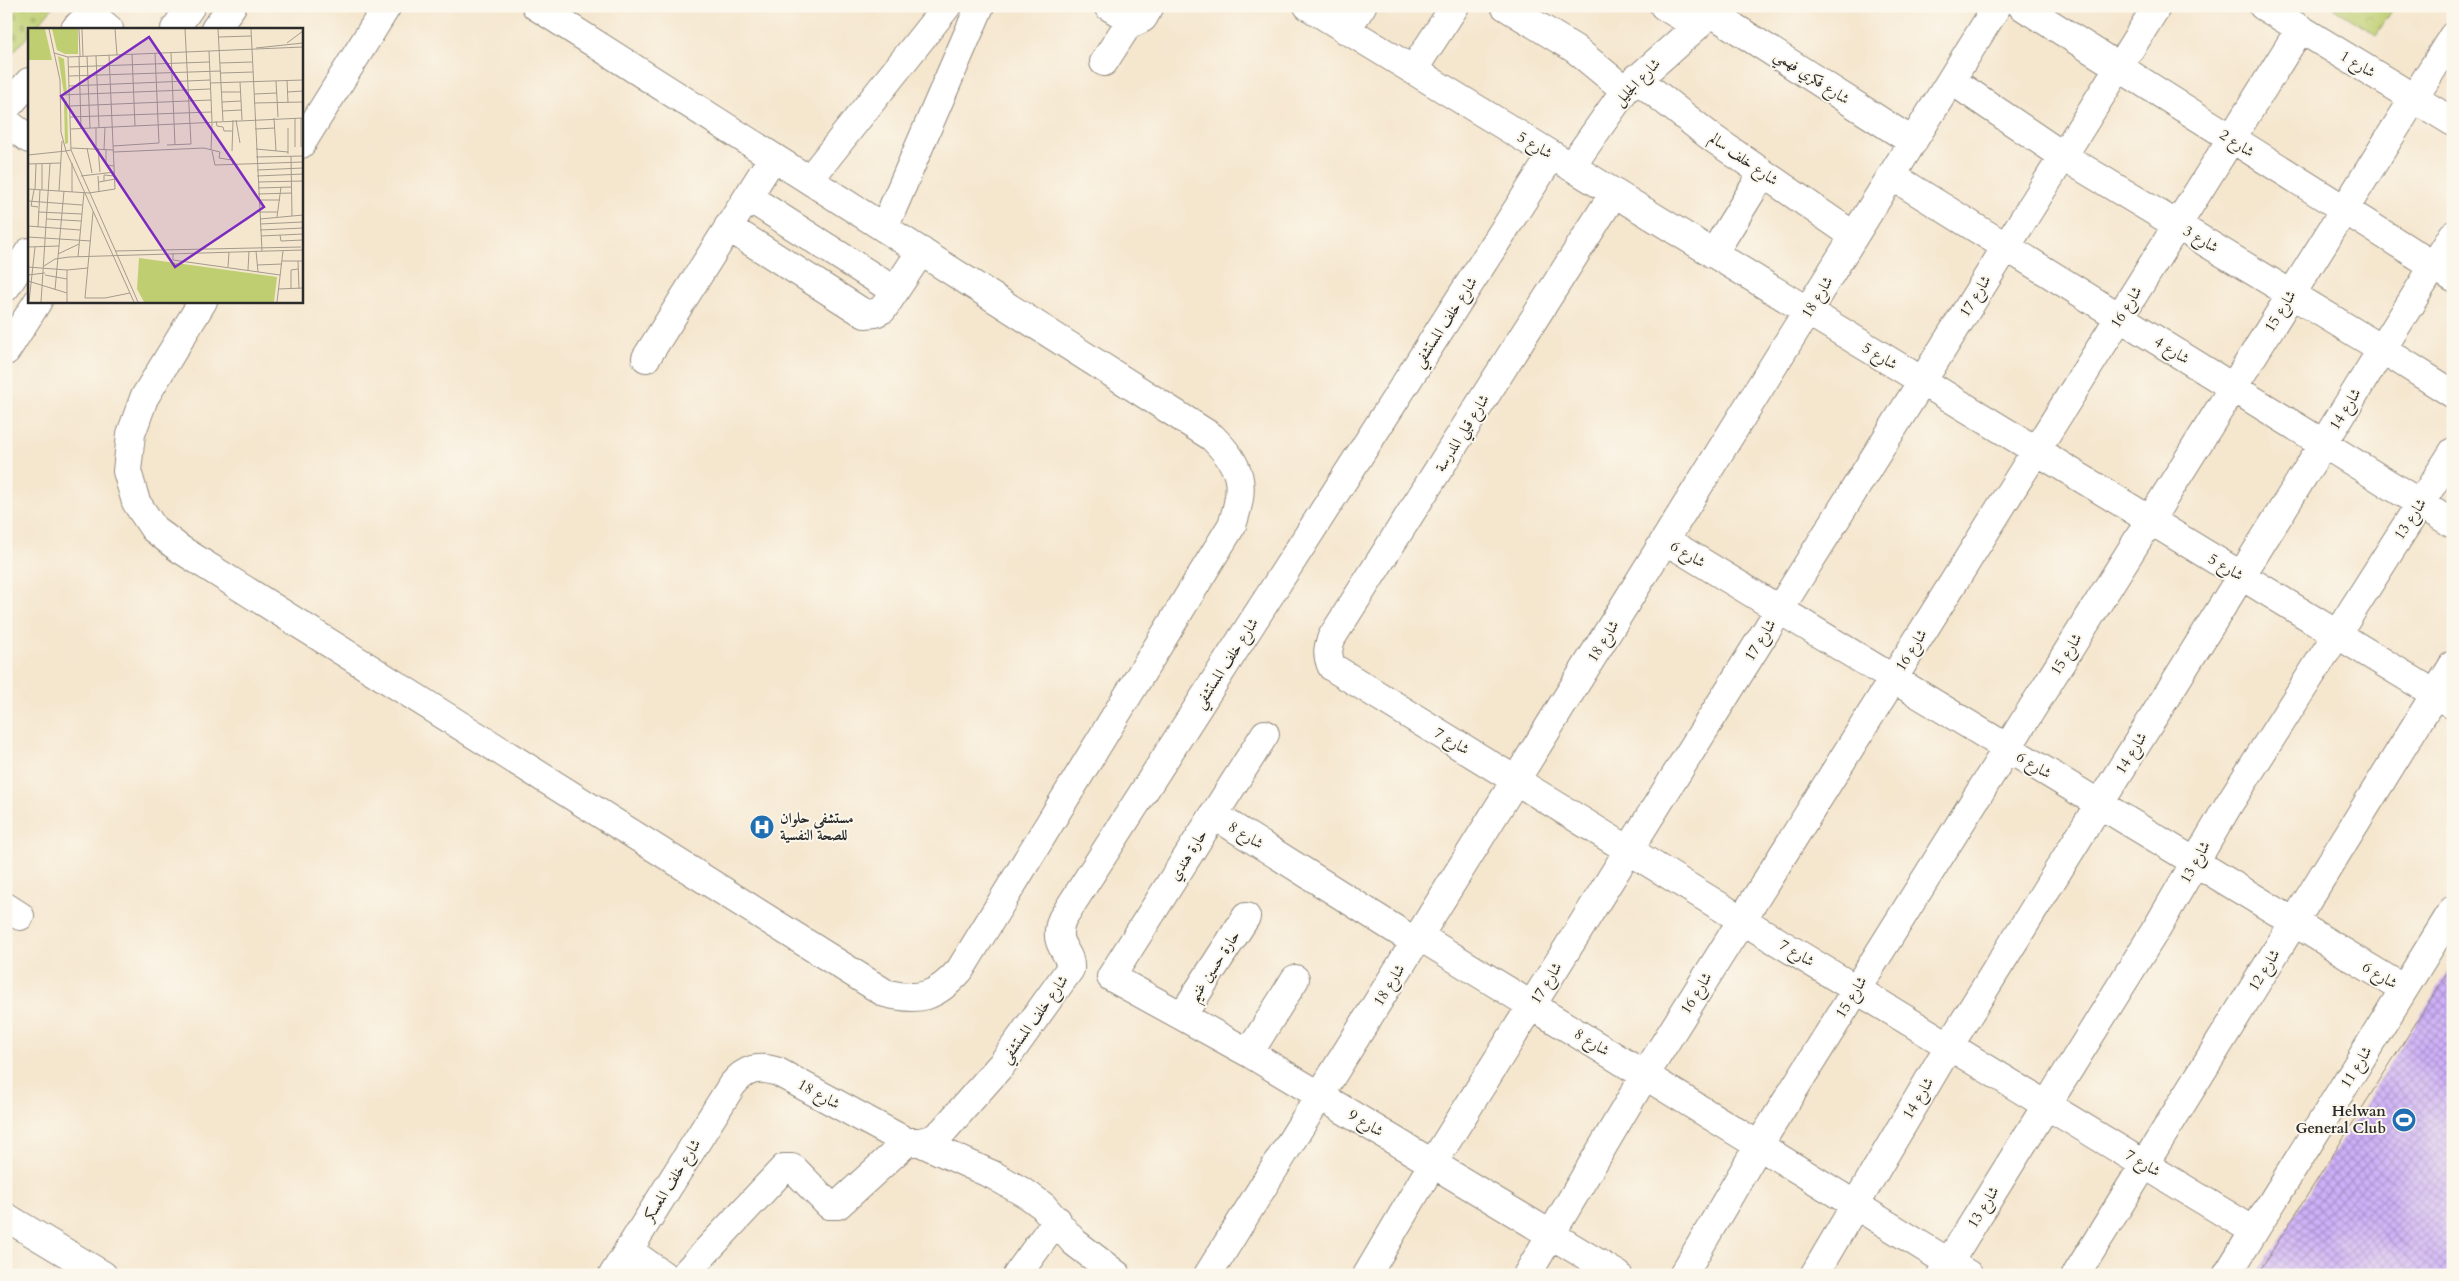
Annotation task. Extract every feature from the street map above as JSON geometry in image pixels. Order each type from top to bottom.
[{"type":"street","points":[[176,28],[191,6]]},
{"type":"street","points":[[216,28],[232,6]]},
{"type":"street","points":[[302,142],[387,6]]},
{"type":"street","points":[[202,302],[144,398],[131,434],[127,471],[136,502],[154,529],[188,554],[885,993],[906,998],[927,996],[946,986],[960,970],[1232,525],[1240,501],[1240,477],[1230,454],[1212,437],[536,6]]},
{"type":"street","points":[[809,180],[947,6]]},
{"type":"street","points":[[884,228],[980,6]]},
{"type":"street","name":"شارع 5","points":[[1308,6],[2444,699]]},
{"type":"street","points":[[1346,30],[1362,6]]},
{"type":"street","points":[[1413,70],[1455,6]]},
{"type":"street","name":"شارع خلف سالم","points":[[1505,6],[1671,108],[1854,236]]},
{"type":"street","name":"شارع فكري فهمي","points":[[1664,6],[1707,15],[1913,142]]},
{"type":"street","name":"شارع 18","points":[[1208,1275],[1997,6]]},
{"type":"street","name":"شارع 2","points":[[2022,6],[2343,211],[2443,272]]},
{"type":"street","name":"شارع 17","points":[[1367,1275],[1433,1163],[2157,6]]},
{"type":"street","name":"شارع 1","points":[[2263,6],[2453,122]]},
{"type":"street","points":[[1104,62],[1130,11]]},
{"type":"street","name":"شارع الجليل","points":[[1562,161],[1631,84],[1707,15]]},
{"type":"street","name":"شارع 16","points":[[1527,1275],[1645,1075],[2300,29]]},
{"type":"street","name":"شارع 15","points":[[1683,1275],[1759,1145],[2453,36]]},
{"type":"street","name":"شارع 3","points":[[1951,80],[2063,156],[2453,394]]},
{"type":"street","points":[[6,122],[28,138]]},
{"type":"street","points":[[646,358],[773,157]]},
{"type":"street","name":"شارع خلف المستشفي","points":[[684,1275],[784,1168],[795,1170],[829,1205],[838,1205],[914,1142],[933,1139],[943,1131],[1002,1064],[1067,973],[1069,960],[1063,952],[1058,935],[1062,919],[1562,161]]},
{"type":"street","points":[[1714,254],[1763,173]]},
{"type":"street","name":"شارع 4","points":[[1892,176],[2453,524]]},
{"type":"street","name":"شارع قبلي المدرسة","points":[[1340,674],[1332,667],[1328,658],[1327,647],[1332,637],[1614,193]]},
{"type":"street","points":[[748,197],[895,291]]},
{"type":"street","points":[[728,227],[865,314],[875,313],[883,309],[921,251]]},
{"type":"street","name":"شارع 14","points":[[1814,1275],[1949,1046],[2382,349],[2443,272],[2453,235]]},
{"type":"street","points":[[6,287],[28,254]]},
{"type":"street","points":[[6,351],[37,302]]},
{"type":"street","name":"شارع 13","points":[[1953,1271],[2046,1104],[2158,926],[2229,804],[2453,452]]},
{"type":"street","name":"شارع 6","points":[[1665,540],[2404,989]]},
{"type":"street","name":"شارع 12","points":[[2076,1275],[2293,922],[2444,699],[2453,665]]},
{"type":"street","name":"شارع 7","points":[[1340,674],[2254,1231]]},
{"type":"street","name":"حارة هندي","points":[[1111,977],[1265,734]]},
{"type":"street","name":"شارع 8","points":[[1214,815],[1409,938],[1427,941],[1759,1145],[1855,1205],[1953,1271]]},
{"type":"street","name":"شارع 11","points":[[2227,1275],[2453,910]]},
{"type":"street","name":"حارة حسين غنيم","points":[[1182,1016],[1246,917]]},
{"type":"street","name":"شارع 9","points":[[1111,977],[1249,1052],[1618,1275]]},
{"type":"street","points":[[1249,1052],[1295,979]]},
{"type":"street","name":"شارع 18","points":[[732,1085],[740,1075],[752,1068],[766,1067],[914,1142],[1003,1181],[1043,1206],[1074,1242],[1117,1275]]},
{"type":"street","name":"شارع خلف المعسكر","points":[[613,1275],[732,1085]]},
{"type":"street","points":[[6,1217],[101,1274]]},
{"type":"street","points":[[1017,1275],[1056,1220]]},
{"type":"street","points":[[628,1250],[663,1275]]},
{"type":"green space","points":[[6,6],[54,6],[35,28],[28,28],[28,36],[6,60]]},
{"type":"green space","points":[[2331,6],[2395,6],[2376,35]]},
{"type":"building","name":"Helwan General Club","points":[[2453,964],[2453,1275],[2257,1275]]},
{"type":"place","name":"مستشفي حلوان للصحة النفسية","points":[[762,827]]},
{"type":"place","name":"Helwan General Club","points":[[2404,1120]]}]
